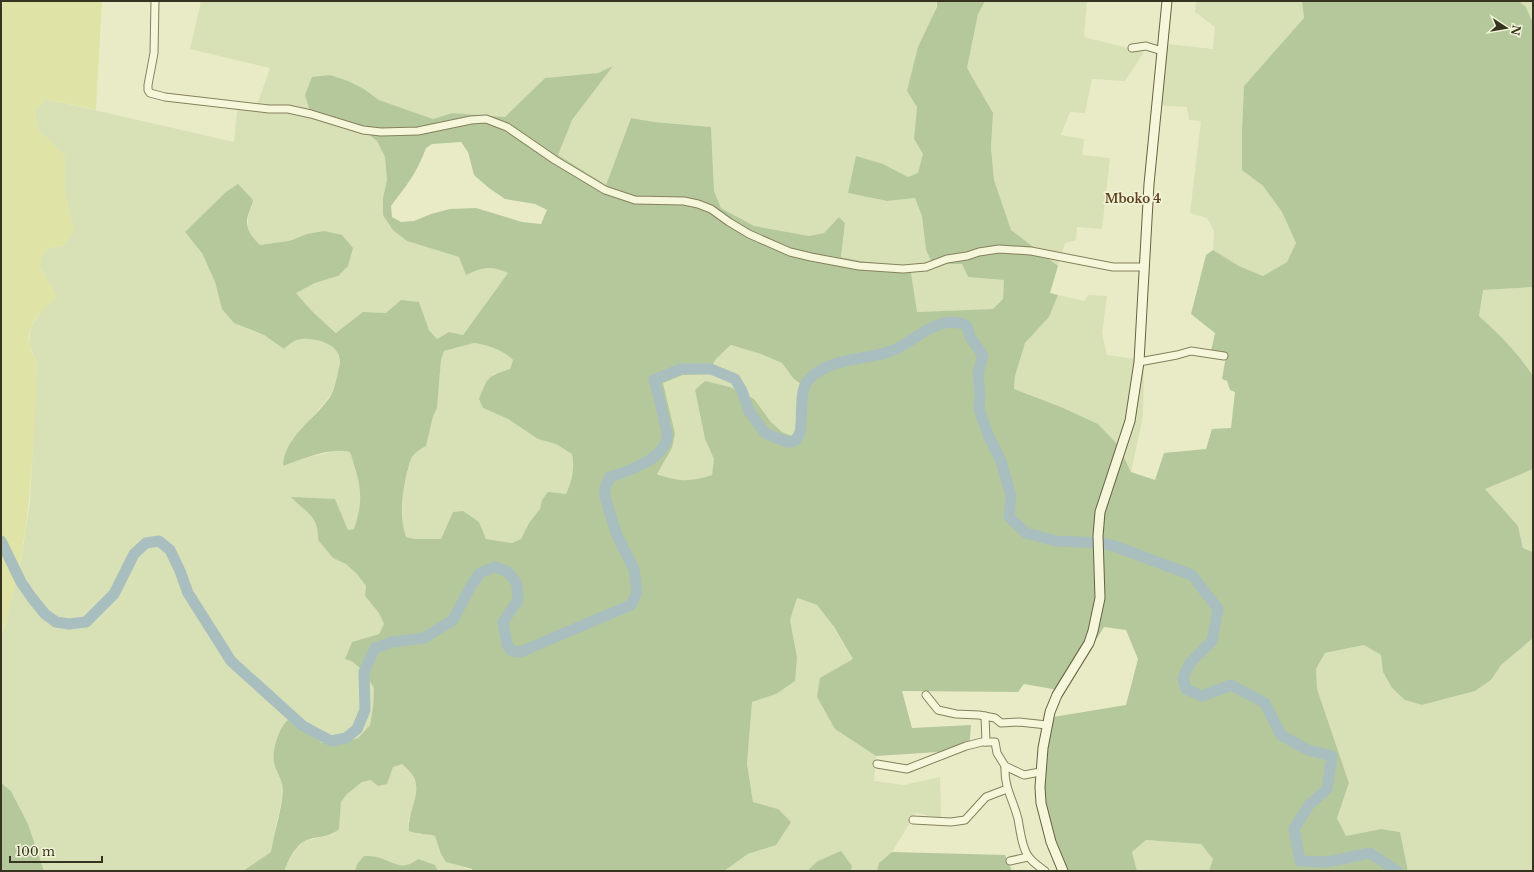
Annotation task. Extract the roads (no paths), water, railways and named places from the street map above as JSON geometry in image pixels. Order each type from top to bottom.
[{"type":"main road","points":[[1063,871],[1051,842],[1041,803],[1040,772],[1050,712],[1057,695],[1089,643],[1100,598],[1098,536],[1100,512],[1130,421],[1139,362],[1149,184],[1167,1]]},
{"type":"street","points":[[155,1],[154,53],[148,85],[148,90],[150,93],[165,97],[269,109],[288,109],[312,114],[363,130],[381,132],[418,131],[471,120],[486,119],[508,128],[555,160],[605,190],[635,200],[684,201],[698,204],[711,209],[749,234],[790,252],[811,258],[859,266],[903,269],[926,266],[947,259],[999,249],[1030,251],[1113,267],[1144,267]]},
{"type":"street","points":[[1132,48],[1146,46],[1162,51]]},
{"type":"street","points":[[1139,362],[1191,351],[1224,356]]},
{"type":"street","points":[[926,695],[938,710],[956,714],[995,718],[1001,723],[1019,722],[1047,725]]},
{"type":"street","points":[[985,716],[986,742]]},
{"type":"street","points":[[877,764],[907,769],[966,746],[986,742],[995,742],[998,753],[1005,766],[1004,776],[1007,789],[1018,820],[1019,830],[1028,857],[1045,871]]},
{"type":"street","points":[[1005,766],[1024,775],[1040,772]]},
{"type":"street","points":[[913,820],[951,822],[965,820],[986,796],[1007,789]]},
{"type":"street","points":[[1010,861],[1028,857]]},
{"type":"waterway","points":[[1,541],[21,582],[45,614],[56,622],[69,624],[86,622],[114,594],[134,554],[146,543],[159,541],[170,550],[188,593],[231,661],[303,726],[331,741],[346,738],[357,729],[365,710],[364,672],[375,648],[392,642],[424,638],[453,620],[471,586],[480,573],[495,567],[508,572],[517,584],[518,600],[503,622],[507,645],[512,651],[520,652],[631,605],[637,592],[634,569],[616,533],[605,497],[605,488],[610,477],[635,468],[653,458],[665,445],[667,432],[654,380],[680,369],[711,369],[735,379],[742,391],[749,411],[765,433],[790,442],[796,440],[800,432],[803,392],[807,382],[815,374],[824,368],[835,364],[891,351],[904,345],[934,326],[948,322],[958,323],[967,326],[970,337],[983,355],[978,373],[980,395],[979,409],[988,435],[1001,461],[1011,496],[1009,517],[1026,533],[1056,541],[1100,543],[1114,546],[1192,575],[1218,609],[1212,641],[1190,663],[1183,678],[1186,689],[1202,696],[1231,685],[1265,703],[1281,735],[1308,750],[1332,756],[1327,789],[1309,805],[1294,829],[1300,861],[1327,862],[1370,853],[1397,871]]},
{"type":"district","name":"Mboko 4","points":[[1133,199]]}]
